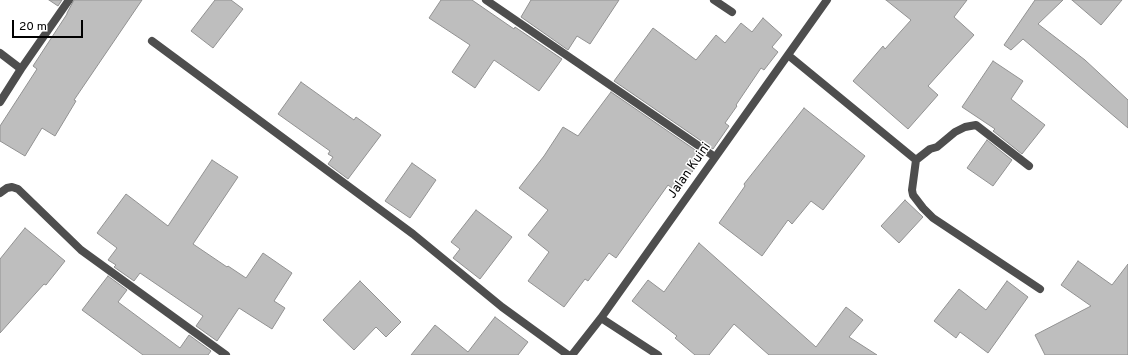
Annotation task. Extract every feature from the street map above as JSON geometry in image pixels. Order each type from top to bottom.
[{"type":"street","points":[[0,102],[69,0]]},
{"type":"street","points":[[486,0],[715,157]]},
{"type":"street","points":[[714,0],[732,12]]},
{"type":"street","name":"Jalan Kuini","points":[[572,355],[827,0]]},
{"type":"street","points":[[152,41],[413,234],[502,307],[568,355]]},
{"type":"street","points":[[0,53],[21,69]]},
{"type":"street","points":[[788,55],[916,160]]},
{"type":"street","points":[[1029,166],[976,125],[965,127],[955,132],[937,147],[916,160],[912,190],[913,194],[923,208],[933,218],[1040,289]]},
{"type":"street","points":[[0,193],[7,188],[12,187],[18,189],[81,250],[226,355]]},
{"type":"street","points":[[600,318],[658,355]]},
{"type":"building","points":[[49,0],[62,0],[58,6]]},
{"type":"building","points":[[74,0],[142,0],[74,100],[76,101],[55,136],[42,128],[25,156],[0,141],[0,126],[37,69],[33,66],[67,14]]},
{"type":"building","points":[[215,0],[231,0],[243,9],[213,48],[191,31]]},
{"type":"building","points":[[441,0],[472,0],[514,29],[515,27],[562,59],[539,91],[494,60],[475,88],[452,72],[470,45],[429,18]]},
{"type":"building","points":[[531,0],[619,0],[590,44],[577,36],[568,50],[521,17]]},
{"type":"building","points":[[886,0],[967,0],[954,17],[974,35],[928,86],[938,95],[908,129],[853,81],[883,46],[885,49],[911,20]]},
{"type":"building","points":[[1035,0],[1063,0],[1038,24],[1085,60],[1128,100],[1128,128],[1023,39],[1011,50],[1004,45]]},
{"type":"building","points":[[1072,0],[1122,0],[1101,25]]},
{"type":"building","points":[[763,18],[782,35],[772,47],[778,52],[764,70],[761,68],[736,105],[737,106],[725,123],[729,126],[713,149],[614,81],[653,28],[696,60],[716,35],[725,43],[741,23],[752,32]]},
{"type":"building","points":[[993,61],[1023,81],[1011,99],[1045,125],[1022,154],[993,131],[995,129],[962,107]]},
{"type":"building","points":[[301,82],[354,120],[356,117],[381,135],[348,179],[328,164],[333,157],[328,154],[330,151],[278,114]]},
{"type":"building","points":[[611,92],[704,156],[677,192],[668,185],[616,258],[609,253],[588,281],[585,279],[564,307],[528,281],[549,252],[528,235],[548,210],[519,188],[544,156],[563,127],[578,136]]},
{"type":"building","points":[[804,108],[865,156],[823,210],[811,201],[792,224],[788,220],[762,256],[719,223],[745,186],[744,184]]},
{"type":"building","points":[[987,140],[1012,160],[993,186],[967,168]]},
{"type":"building","points":[[212,160],[238,177],[193,244],[246,278],[263,253],[292,273],[274,301],[285,308],[272,329],[239,308],[217,341],[196,326],[203,316],[140,273],[134,281],[114,267],[116,265],[108,260],[117,248],[97,233],[126,194],[168,226]]},
{"type":"building","points":[[412,163],[436,180],[410,218],[385,201]]},
{"type":"building","points":[[905,200],[923,217],[899,243],[881,226]]},
{"type":"building","points":[[476,210],[512,237],[480,279],[453,258],[460,249],[451,242]]},
{"type":"building","points":[[25,228],[65,261],[46,285],[44,284],[0,333],[0,259]]},
{"type":"building","points":[[699,243],[816,347],[846,307],[863,320],[849,337],[877,355],[769,355],[734,324],[709,355],[695,355],[675,338],[677,336],[632,301],[648,280],[664,292]]},
{"type":"building","points":[[1078,261],[1112,285],[1128,264],[1128,355],[1045,355],[1035,335],[1091,306],[1061,285]]},
{"type":"building","points":[[108,276],[127,290],[118,302],[180,348],[189,335],[211,351],[208,355],[143,355],[82,310]]},
{"type":"building","points":[[360,281],[401,322],[386,337],[376,327],[354,350],[323,320]]},
{"type":"building","points":[[1007,281],[1028,297],[988,353],[960,332],[956,338],[934,321],[959,289],[986,310]]},
{"type":"building","points":[[495,317],[528,342],[518,355],[411,355],[435,325],[468,352]]}]
